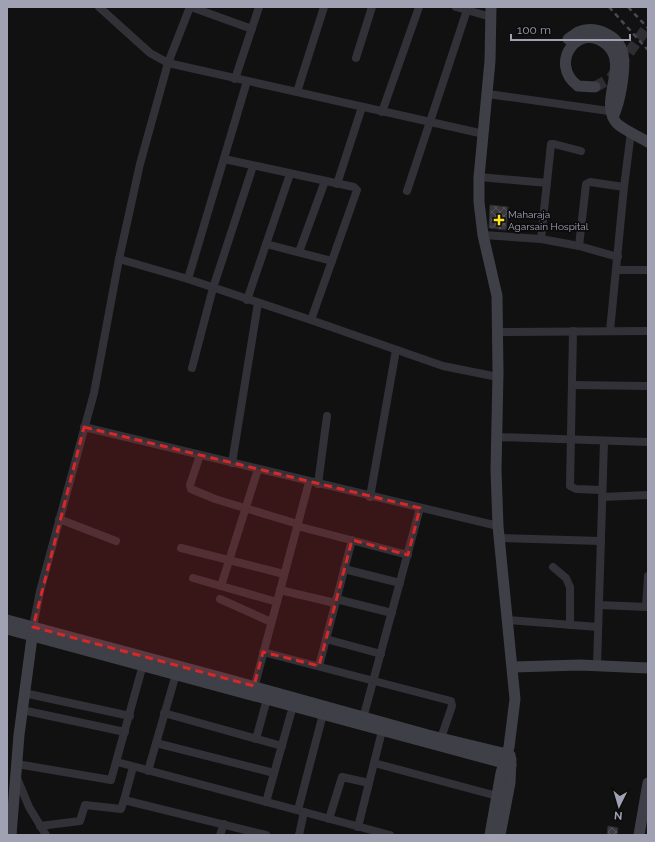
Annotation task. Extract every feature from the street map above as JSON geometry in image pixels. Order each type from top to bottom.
[{"type":"street","points":[[99,7],[150,54],[168,64],[484,134]]},
{"type":"street","points":[[11,835],[9,823],[24,693],[32,631],[40,591],[94,393],[119,259],[140,164],[168,64],[190,7],[252,29]]},
{"type":"street","points":[[235,78],[259,7]]},
{"type":"street","points":[[297,92],[324,7]]},
{"type":"street","points":[[356,58],[372,7]]},
{"type":"street","points":[[382,112],[419,7]]},
{"type":"street","points":[[456,7],[491,12],[488,94],[479,177],[479,202],[483,234],[497,296],[498,377],[496,437],[498,526],[515,699],[508,757],[497,796],[490,835]]},
{"type":"street","points":[[407,191],[468,9]]},
{"type":"street","points":[[594,90],[575,91],[565,85],[560,77],[558,68],[562,47],[568,39],[578,32],[586,30],[604,32],[613,38],[623,52],[623,66],[613,114],[616,122],[648,142]]},
{"type":"street","points":[[188,279],[247,81]]},
{"type":"street","points":[[488,94],[613,114]]},
{"type":"street","points":[[337,184],[362,107]]},
{"type":"street","points":[[610,331],[631,132]]},
{"type":"street","points":[[541,239],[551,144],[581,151]]},
{"type":"street","points":[[224,159],[337,184],[357,190],[311,320]]},
{"type":"street","points":[[192,368],[213,288],[254,166]]},
{"type":"street","points":[[247,300],[290,174]]},
{"type":"street","points":[[479,177],[547,183]]},
{"type":"street","points":[[299,252],[324,181]]},
{"type":"street","points":[[579,246],[586,184],[590,182],[624,188]]},
{"type":"street","points":[[483,234],[541,239],[579,246],[618,257]]},
{"type":"street","points":[[266,244],[332,261]]},
{"type":"street","points":[[119,259],[188,279],[443,366],[498,377]]},
{"type":"street","points":[[616,270],[648,270]]},
{"type":"street","points":[[232,463],[258,303]]},
{"type":"street","points":[[574,331],[570,486],[576,489],[602,494],[648,495]]},
{"type":"street","points":[[498,332],[648,331]]},
{"type":"street","points":[[370,497],[396,350]]},
{"type":"street","points":[[572,385],[648,386]]},
{"type":"street","points":[[318,484],[327,416]]},
{"type":"street","points":[[84,427],[370,497],[498,526]]},
{"type":"street","points":[[496,437],[604,442],[648,442]]},
{"type":"street","points":[[597,666],[604,442]]},
{"type":"street","points":[[200,455],[190,485],[191,489],[297,525],[408,555]]},
{"type":"street","points":[[221,586],[258,469]]},
{"type":"street","points":[[253,690],[309,482]]},
{"type":"street","points":[[362,721],[420,508]]},
{"type":"street","points":[[59,519],[116,541]]},
{"type":"street","points":[[499,538],[601,541]]},
{"type":"street","points":[[319,666],[352,540]]},
{"type":"street","points":[[181,548],[284,574]]},
{"type":"street","points":[[553,567],[566,578],[570,586],[570,625]]},
{"type":"street","points":[[344,569],[400,583]]},
{"type":"street","points":[[599,605],[647,607],[648,576]]},
{"type":"street","points":[[193,578],[277,602]]},
{"type":"street","points":[[280,590],[392,613]]},
{"type":"street","points":[[220,599],[271,622]]},
{"type":"street","points":[[7,620],[32,631],[253,690],[362,721],[382,731],[508,757]]},
{"type":"street","points":[[508,620],[598,627]]},
{"type":"street","points":[[7,629],[32,631]]},
{"type":"street","points":[[326,639],[380,654]]},
{"type":"street","points":[[263,652],[451,701],[452,706],[441,738]]},
{"type":"street","points":[[144,661],[176,674],[253,690],[267,699],[323,714],[441,738],[508,757]]},
{"type":"street","points":[[16,770],[110,781],[117,762],[144,661]]},
{"type":"street","points":[[513,667],[597,666],[648,668]]},
{"type":"street","points":[[148,771],[176,674]]},
{"type":"street","points":[[24,693],[130,716]]},
{"type":"street","points":[[256,738],[267,699]]},
{"type":"street","points":[[266,802],[293,706]]},
{"type":"street","points":[[22,710],[125,732]]},
{"type":"street","points":[[164,713],[282,746]]},
{"type":"street","points":[[299,835],[301,811],[323,714]]},
{"type":"street","points":[[358,826],[382,731]]},
{"type":"street","points":[[156,742],[274,773]]},
{"type":"street","points":[[500,835],[510,783],[508,757]]},
{"type":"street","points":[[117,762],[384,834]]},
{"type":"street","points":[[374,763],[497,796]]},
{"type":"street","points":[[40,826],[80,821],[85,805],[121,809],[133,766]]},
{"type":"street","points":[[16,770],[29,807],[46,835]]},
{"type":"street","points":[[329,819],[342,777],[369,783]]},
{"type":"street","points":[[639,835],[648,783]]},
{"type":"street","points":[[124,800],[266,835]]},
{"type":"street","points":[[220,835],[224,824]]},
{"type":"highlighted area","points":[[84,427],[420,508],[408,555],[352,540],[319,666],[263,652],[254,686],[33,627]]},
{"type":"building","points":[[490,205],[508,207],[506,230],[489,228]]},
{"type":"building","points":[[608,826],[618,828],[617,835],[607,835]]},
{"type":"tunnel","points":[[595,87],[611,78],[648,26]]},
{"type":"railway","points":[[609,7],[648,50]]},
{"type":"railway","points":[[628,7],[648,28]]},
{"type":"place","name":"Maharaja Agarsain Hospital","points":[[499,220]]}]
